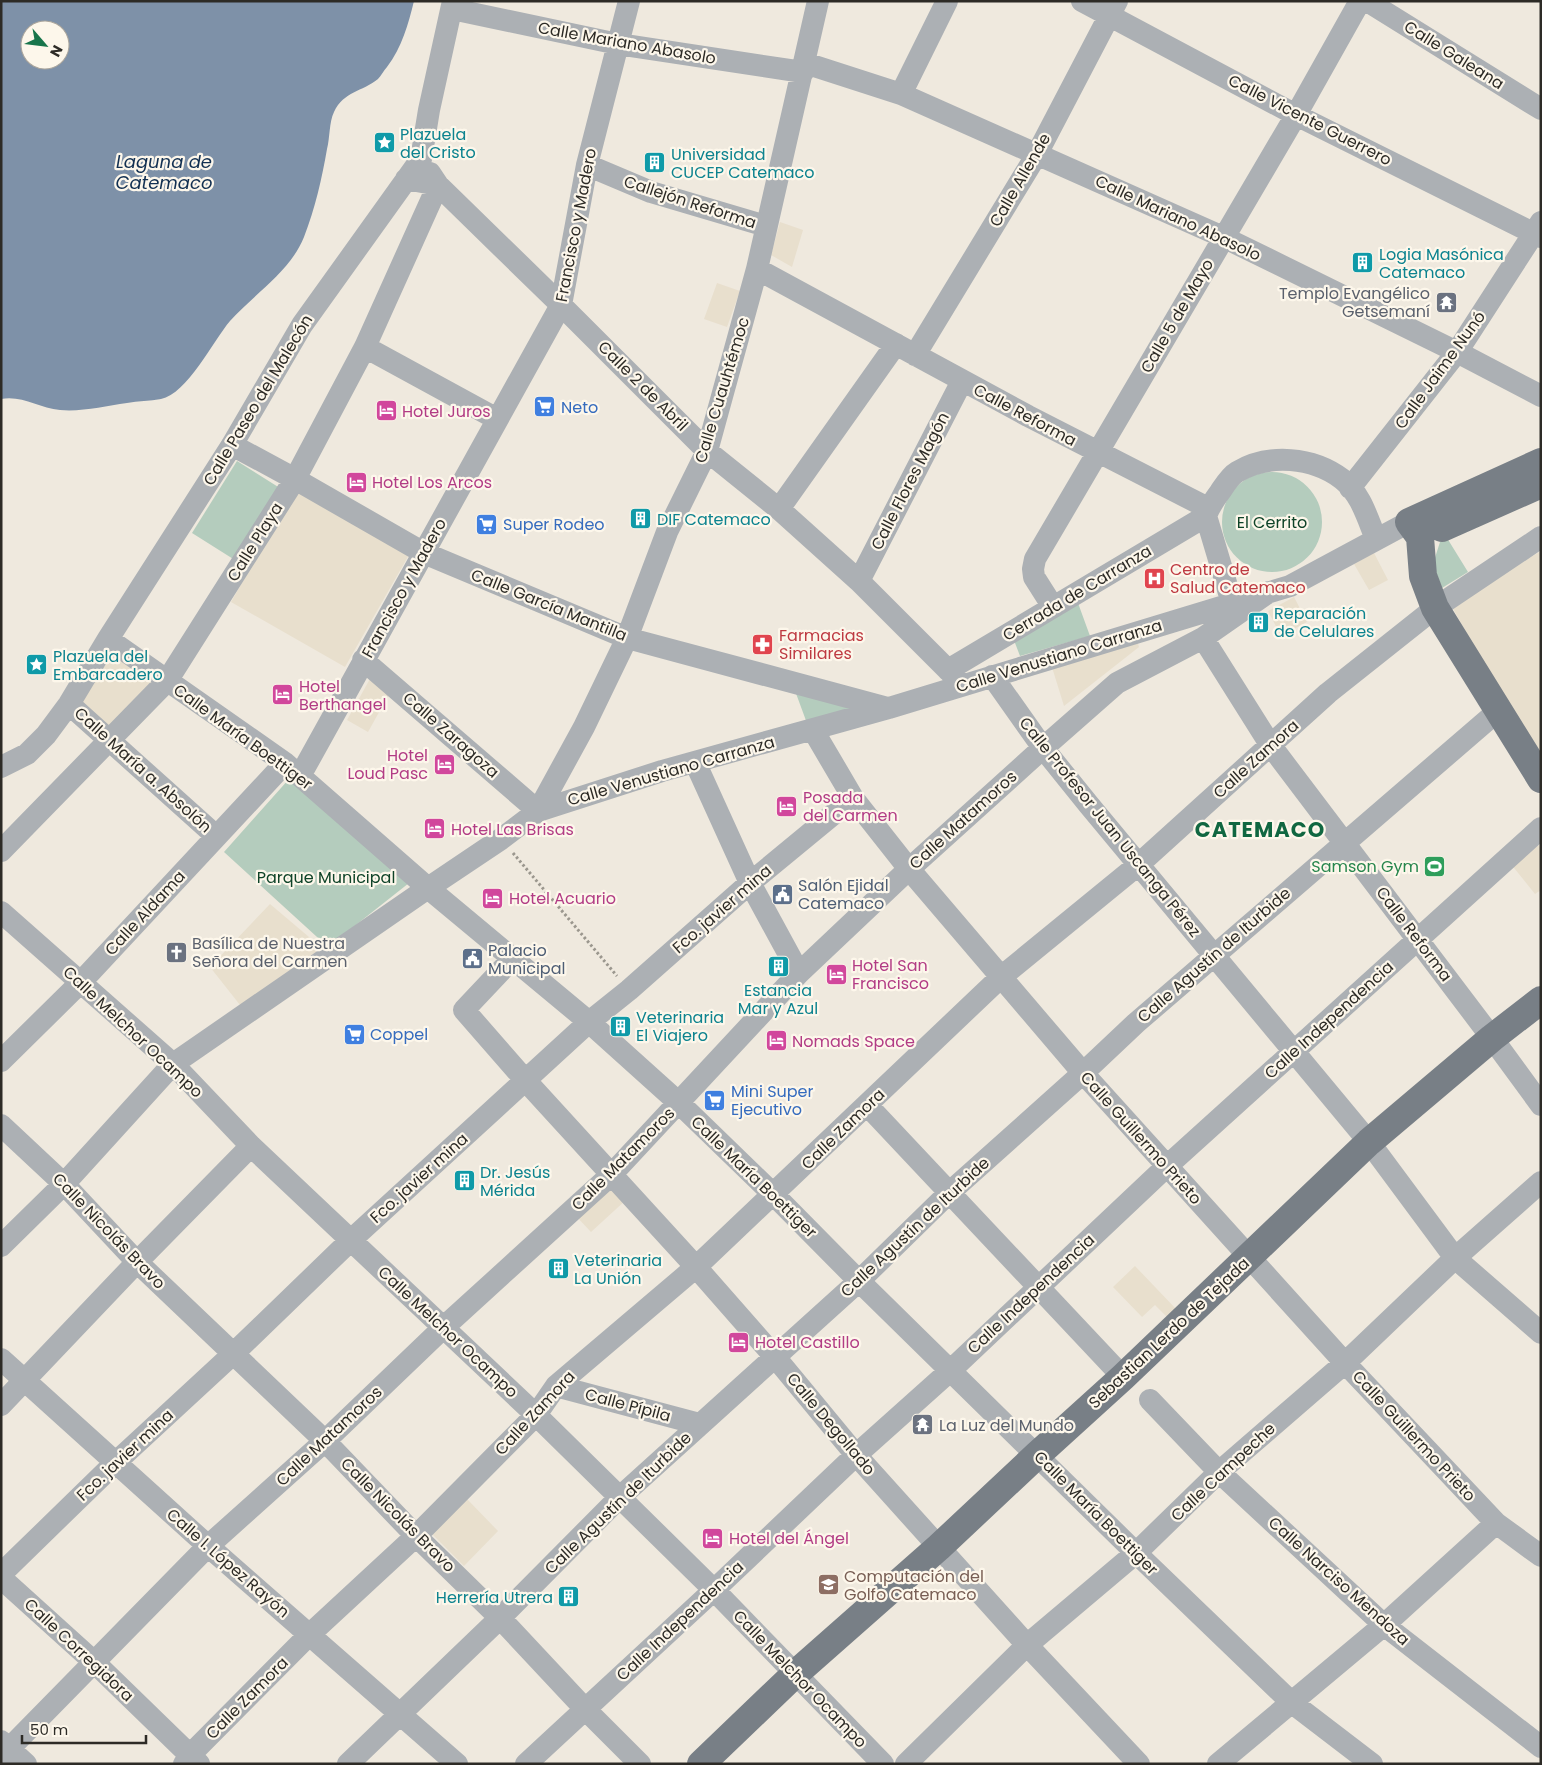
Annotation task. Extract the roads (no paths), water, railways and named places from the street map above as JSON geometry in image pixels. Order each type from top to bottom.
[{"type":"main road","points":[[1414,530],[1541,462]]},
{"type":"main road","points":[[1414,530],[1541,484]]},
{"type":"main road","points":[[1414,530],[1423,576],[1435,608],[1541,779]]},
{"type":"main road","points":[[1369,1142],[1492,1038],[1541,1000]]},
{"type":"main road","name":"Sebastian Lerdo de Tejada","points":[[701,1764],[795,1674],[939,1547],[1037,1454],[1123,1377],[1250,1258],[1369,1142]]},
{"type":"street","name":"Francisco y Madero","points":[[292,769],[363,660],[562,304],[587,165],[629,1]]},
{"type":"street","name":"Calle Cuauhtémoc","points":[[538,810],[584,727],[627,638],[668,532],[707,451],[757,269],[818,1]]},
{"type":"street","points":[[901,94],[947,1]]},
{"type":"street","name":"Calle Vicente Guerrero","points":[[1082,1],[1113,8],[1296,115],[1538,230]]},
{"type":"street","name":"Calle 5 de Mayo","points":[[1053,607],[1034,577],[1035,559],[1296,115],[1360,1]]},
{"type":"street","name":"Calle Galeana","points":[[1367,1],[1541,109]]},
{"type":"street","name":"Calle Mariano Abasolo","points":[[452,5],[618,44],[804,67],[901,94],[1223,237],[1457,352],[1541,396]]},
{"type":"street","name":"Calle Paseo del Malecón","points":[[1,767],[27,754],[46,735],[69,704],[232,445],[302,325],[421,159],[429,110],[452,5]]},
{"type":"street","name":"Calle Allende","points":[[915,355],[1038,154],[1113,8]]},
{"type":"street","name":"Calle 2 de Abril","points":[[421,159],[438,185],[562,304],[707,451],[779,509],[859,581],[955,678]]},
{"type":"street","name":"Callejón Reforma","points":[[587,165],[651,192],[766,226]]},
{"type":"street","points":[[406,178],[438,185]]},
{"type":"street","name":"Calle Playa","points":[[1,851],[167,681],[295,479],[364,347],[438,185]]},
{"type":"street","name":"Calle Jaime Nunó","points":[[1350,488],[1457,352],[1538,230]]},
{"type":"street","name":"Calle Reforma","points":[[757,269],[1207,512]]},
{"type":"street","points":[[779,509],[896,344]]},
{"type":"street","points":[[364,347],[497,418]]},
{"type":"street","name":"Calle Flores Magón","points":[[859,581],[962,381]]},
{"type":"street","name":"Calle García Mantilla","points":[[232,445],[424,553],[627,638],[889,708]]},
{"type":"street","points":[[1232,603],[1207,512],[1236,473],[1257,463],[1283,458],[1324,468],[1343,480],[1359,498],[1376,539]]},
{"type":"street","name":"Cerrada de Carranza","points":[[955,678],[1053,607],[1207,512]]},
{"type":"street","name":"Calle Venustiano Carranza","points":[[1,1246],[64,1184],[173,1064],[501,839],[538,810],[695,762],[889,708],[955,678],[992,676],[1290,586],[1376,539],[1414,530]]},
{"type":"street","name":"Calle Zamora","points":[[191,1761],[309,1635],[416,1536],[536,1415],[556,1386],[696,1267],[1001,978],[1138,865],[1328,693],[1435,608],[1541,537]]},
{"type":"street","name":"Calle Matamoros","points":[[4,1749],[94,1662],[208,1546],[325,1441],[444,1328],[611,1175],[799,973],[909,869],[1117,684],[1203,638],[1269,592]]},
{"type":"street","points":[[1117,684],[1176,621]]},
{"type":"street","name":"Calle Reforma","points":[[1203,638],[1271,746],[1541,1105]]},
{"type":"street","name":"Calle María Boettiger","points":[[108,640],[292,769],[428,888],[589,1022],[679,1103],[774,1195],[858,1281],[1291,1702],[1372,1764]]},
{"type":"street","name":"Calle Zaragoza","points":[[363,660],[538,810]]},
{"type":"street","name":"Calle Profesor Juan Uscanga Pérez","points":[[992,676],[1043,748],[1089,805],[1369,1142],[1455,1258],[1541,1333]]},
{"type":"street","name":"Calle María a. Absolón","points":[[69,704],[216,836]]},
{"type":"street","name":"Calle Agustín de Iturbide","points":[[348,1764],[500,1618],[619,1498],[858,1281],[950,1192],[1136,1023],[1499,710]]},
{"type":"street","name":"Calle Guillermo Prieto","points":[[813,730],[853,798],[909,869],[1001,978],[1166,1167],[1345,1363],[1496,1523],[1536,1545]]},
{"type":"street","points":[[695,762],[750,884],[799,973]]},
{"type":"street","name":"Calle Aldama","points":[[1,1061],[81,982],[216,836],[292,769]]},
{"type":"street","name":"Fco. javier mina","points":[[1,1576],[115,1463],[233,1354],[351,1240],[589,1022],[853,798]]},
{"type":"street","name":"Calle Independencia","points":[[526,1764],[586,1710],[856,1455],[951,1370],[1166,1167],[1541,828]]},
{"type":"street","name":"Calle Melchor Ocampo","points":[[1,912],[173,1064],[251,1146],[536,1415],[714,1590],[883,1764]]},
{"type":"street","name":"Calle Degollado","points":[[513,958],[464,1010],[526,1081],[696,1267],[775,1357],[856,1455],[1027,1645],[1139,1764]]},
{"type":"street","points":[[867,1105],[1123,1377]]},
{"type":"street","name":"Calle Nicolás Bravo","points":[[1,1125],[64,1184],[137,1262],[325,1441],[416,1536],[500,1618],[586,1710],[640,1764]]},
{"type":"street","points":[[1,1405],[251,1146]]},
{"type":"street","name":"Calle Campeche","points":[[906,1764],[1027,1645],[1136,1553],[1219,1472],[1345,1363],[1455,1258],[1541,1182]]},
{"type":"street","name":"Calle I. López Rayón","points":[[1,1359],[208,1546],[457,1764]]},
{"type":"street","name":"Calle Pípila","points":[[556,1386],[699,1424]]},
{"type":"street","name":"Calle Narciso Mendoza","points":[[1150,1400],[1219,1472],[1384,1625],[1541,1747]]},
{"type":"street","points":[[1218,1764],[1384,1625],[1496,1523]]},
{"type":"street","name":"Calle Corregidora","points":[[1,1576],[94,1662],[191,1761]]},
{"type":"street","points":[[4,1749],[26,1764]]},
{"type":"water","name":"Laguna de Catemaco","points":[[1,1],[414,1],[401,44],[387,67],[378,79],[343,100],[334,112],[318,193],[298,250],[281,272],[230,321],[199,366],[180,388],[171,395],[161,399],[77,410],[52,409],[23,400],[1,399]]},
{"type":"place","name":"Plazuela del Cristo","points":[[384,143]]},
{"type":"place","name":"Universidad CUCEP Catemaco","points":[[655,163]]},
{"type":"place","name":"Logia Masónica Catemaco","points":[[1363,263]]},
{"type":"place","name":"Templo Evangélico Getsemaní","points":[[1446,302]]},
{"type":"place","name":"Neto","points":[[545,407]]},
{"type":"place","name":"Hotel Juros","points":[[386,411]]},
{"type":"place","name":"Hotel Los Arcos","points":[[356,482]]},
{"type":"place","name":"DIF Catemaco","points":[[641,519]]},
{"type":"place","name":"Super Rodeo","points":[[487,524]]},
{"type":"place","name":"Centro de Salud Catemaco","points":[[1154,578]]},
{"type":"place","name":"Reparación de Celulares","points":[[1258,622]]},
{"type":"place","name":"Farmacias Similares","points":[[763,644]]},
{"type":"place","name":"Plazuela del Embarcadero","points":[[37,665]]},
{"type":"place","name":"Hotel Berthangel","points":[[283,695]]},
{"type":"place","name":"Hotel Loud Pasc","points":[[444,764]]},
{"type":"place","name":"Posada del Carmen","points":[[787,806]]},
{"type":"place","name":"Hotel Las Brisas","points":[[435,829]]},
{"type":"place","name":"Samson Gym","points":[[1435,866]]},
{"type":"place","name":"Salón Ejidal Catemaco","points":[[782,894]]},
{"type":"place","name":"Hotel Acuario","points":[[493,898]]},
{"type":"place","name":"Basílica de Nuestra Señora del Carmen","points":[[176,952]]},
{"type":"place","name":"Palacio Municipal","points":[[472,959]]},
{"type":"place","name":"Estancia Mar y Azul","points":[[778,966]]},
{"type":"place","name":"Hotel San Francisco","points":[[836,974]]},
{"type":"place","name":"Veterinaria El Viajero","points":[[620,1026]]},
{"type":"place","name":"Coppel","points":[[354,1034]]},
{"type":"place","name":"Nomads Space","points":[[776,1041]]},
{"type":"place","name":"Mini Super Ejecutivo","points":[[715,1100]]},
{"type":"place","name":"Dr. Jesús Mérida","points":[[464,1181]]},
{"type":"place","name":"Veterinaria La Unión","points":[[558,1269]]},
{"type":"place","name":"Hotel Castillo","points":[[739,1342]]},
{"type":"place","name":"La Luz del Mundo","points":[[923,1425]]},
{"type":"place","name":"Hotel del Ángel","points":[[713,1538]]},
{"type":"place","name":"Computación del Golfo Catemaco","points":[[828,1585]]},
{"type":"place","name":"Herrería Utrera","points":[[569,1597]]},
{"type":"district","name":"CATEMACO","points":[[1260,829]]},
{"type":"park label","name":"El Cerrito","points":[[1272,522]]},
{"type":"park label","name":"Parque Municipal","points":[[326,877]]}]
